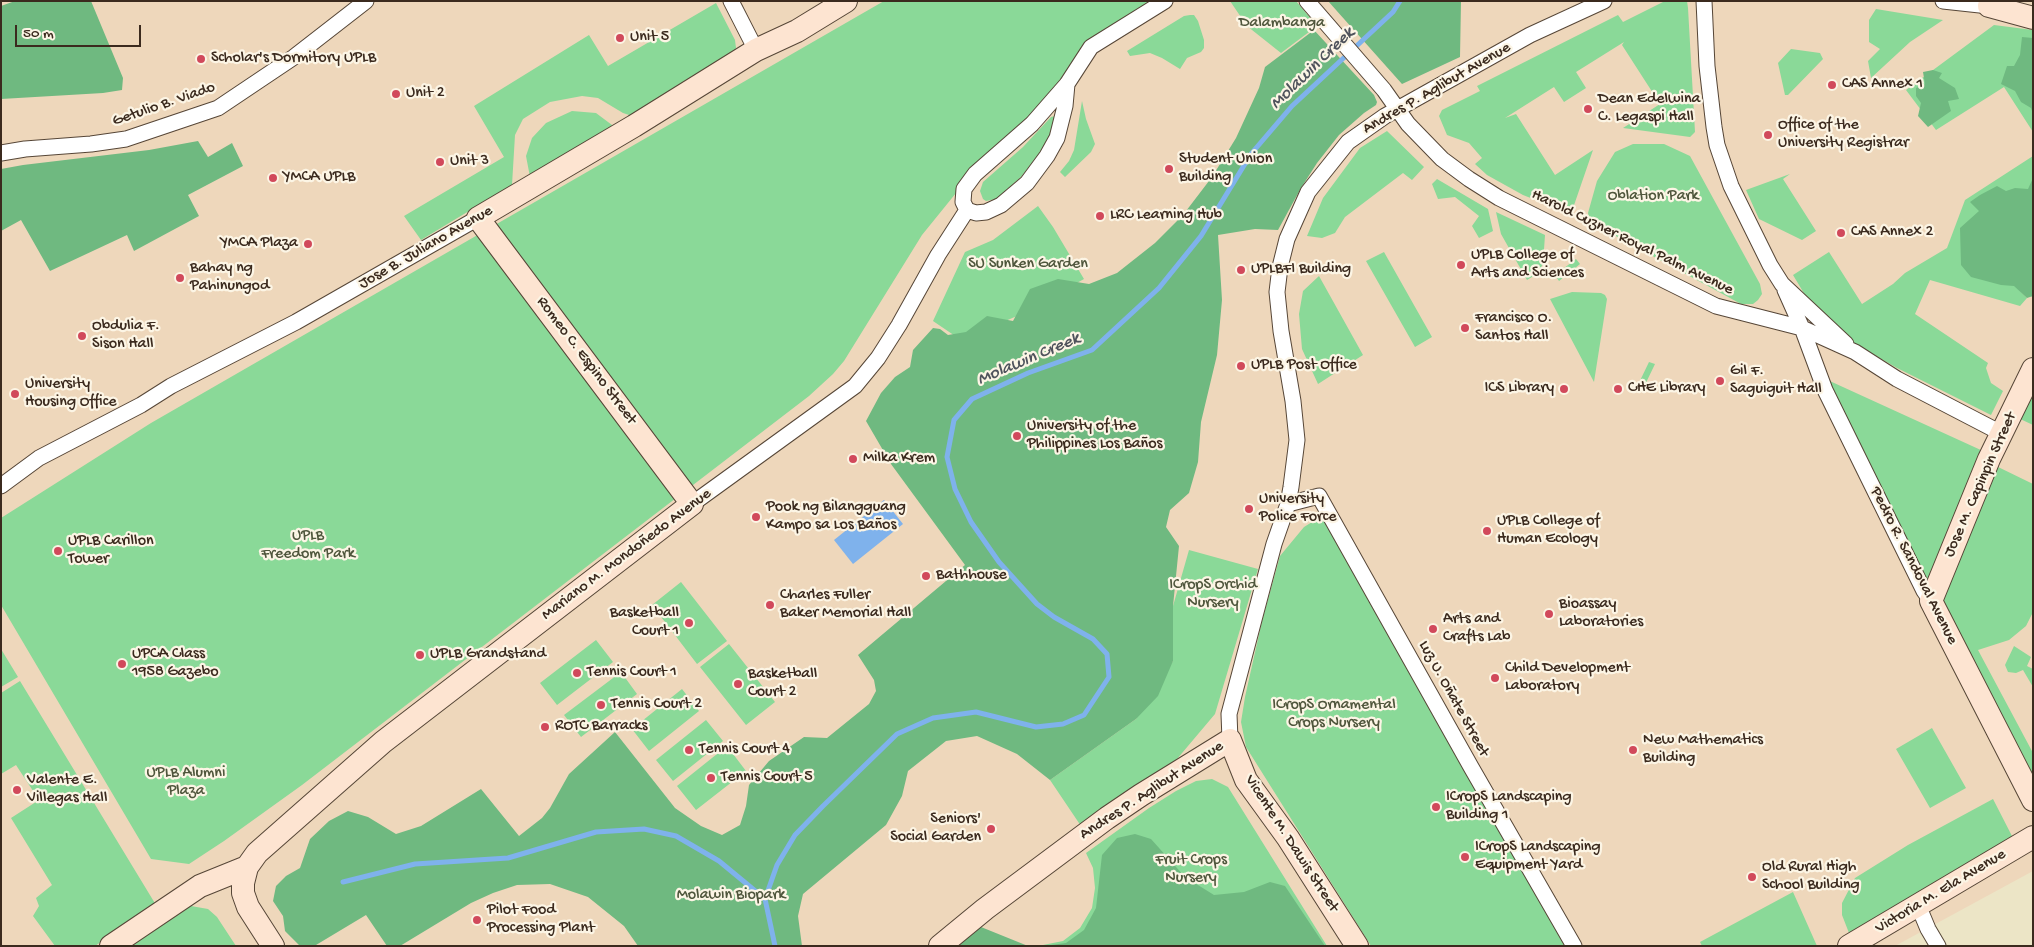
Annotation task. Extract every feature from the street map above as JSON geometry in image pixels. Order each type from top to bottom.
[{"type":"street","name":"Getulio B. Viado","points":[[1,154],[25,149],[91,144],[126,139],[218,108],[294,57],[366,1]]},
{"type":"street","points":[[731,1],[756,50]]},
{"type":"street","name":"Jose B. Juliano Avenue","points":[[1,486],[40,458],[141,405],[185,378],[296,322],[478,218],[634,126],[756,50],[797,31],[846,1]]},
{"type":"street","points":[[1067,84],[1065,106],[1057,138],[1052,148],[1026,183],[1000,204],[986,212],[976,213],[967,210],[963,202],[964,189],[975,174],[1032,124],[1067,84],[1091,47],[1165,1]]},
{"type":"street","name":"Harold Cuzner Royal Palm Avenue","points":[[1307,1],[1324,23],[1384,90],[1408,124],[1442,159],[1469,180],[1499,198],[1716,306],[1802,328],[1855,352],[1897,379],[2001,433]]},
{"type":"street","name":"Andres P. Aglibut Avenue","points":[[940,946],[1107,818],[1230,740],[1229,714],[1274,544],[1288,504],[1297,440],[1294,401],[1281,331],[1278,292],[1280,267],[1285,245],[1308,192],[1348,142],[1397,109],[1530,35],[1604,1]]},
{"type":"street","points":[[1704,1],[1707,66],[1717,145],[1731,186],[1770,265],[1782,284],[1855,352]]},
{"type":"street","points":[[1943,1],[1992,4],[2033,18]]},
{"type":"street","name":"Mariano M. Mondoñedo Avenue","points":[[111,946],[200,886],[245,875],[257,853],[383,742],[692,504],[856,386],[878,358],[899,325],[938,255],[967,210]]},
{"type":"street","name":"Romeo C. Espino Street","points":[[478,218],[692,504]]},
{"type":"street","name":"Pedro R. Sandoval Avenue","points":[[1782,284],[1802,328],[1825,390],[1924,591],[1931,601],[2033,800]]},
{"type":"street","name":"Jose M. Capinpin Street","points":[[1931,601],[2001,433],[2033,370]]},
{"type":"street","name":"Luz U. Oñate Street","points":[[1288,504],[1320,496],[1471,767],[1574,946]]},
{"type":"street","name":"Vicente M. Dawis Street","points":[[1230,740],[1246,780],[1288,838],[1357,946]]},
{"type":"street","name":"Victoria M. Ela Avenue","points":[[1849,946],[2033,837]]},
{"type":"street","points":[[245,875],[243,893],[248,907],[273,946]]},
{"type":"street","points":[[1918,905],[1928,929],[1938,946]]},
{"type":"shaded area","name":"University of the Philippines Los Baños","points":[[1,1],[2033,1],[2033,871],[1895,946],[1,946]]},
{"type":"green space","points":[[15,1],[91,1],[123,78],[122,90],[103,93],[1,99],[1,6]]},
{"type":"green space","name":"UPLB Freedom Park","points":[[884,1],[1162,1],[1087,47],[1057,95],[969,177],[922,235],[844,361],[809,396],[302,785],[224,841],[189,864],[151,859],[1,605],[1,518],[151,423]]},
{"type":"green space","name":"Dalambanga","points":[[1230,1],[1296,1],[1317,26],[1281,53],[1247,26]]},
{"type":"green space","points":[[1328,1],[1461,1],[1460,57],[1402,84]]},
{"type":"green space","points":[[1665,1],[1687,1],[1695,132],[1690,137],[1623,128],[1660,104],[1622,45],[1624,42],[1576,72],[1586,88],[1564,102],[1554,87],[1505,118],[1516,114],[1555,175],[1593,150],[1572,211],[1566,212],[1523,195],[1487,175],[1475,164],[1482,158],[1469,143],[1447,135],[1439,116],[1442,110],[1480,91],[1477,86],[1618,15],[1623,22]]},
{"type":"green space","points":[[716,3],[735,40],[736,48],[732,57],[635,117],[623,113],[598,98],[582,96],[550,102],[523,119],[515,135],[512,185],[421,240],[404,216],[504,157],[474,106],[589,35],[608,66]]},
{"type":"green space","points":[[1876,9],[1943,20],[1910,42],[1871,78],[1868,61],[1880,49],[1869,42],[1869,20]]},
{"type":"green space","points":[[1194,15],[1198,21],[1204,40],[1204,48],[1201,52],[1187,58],[1180,69],[1150,53],[1130,56],[1127,51],[1184,16]]},
{"type":"green space","points":[[1994,25],[2033,30],[2033,132],[2004,87],[1936,130],[1906,90]]},
{"type":"green space","name":"Molawin Biopark","points":[[1314,30],[1374,95],[1377,102],[1376,105],[1339,135],[1317,163],[1278,230],[1255,229],[1218,235],[1222,300],[1217,355],[1201,422],[1198,462],[1189,493],[1170,510],[1166,527],[1179,546],[1173,606],[1173,661],[1158,696],[1136,719],[1050,780],[1017,754],[977,736],[946,741],[908,771],[902,796],[886,825],[803,894],[798,916],[802,946],[638,946],[624,926],[588,897],[550,884],[517,885],[493,893],[471,903],[400,946],[387,946],[366,915],[316,945],[300,946],[285,931],[283,916],[273,901],[276,886],[286,876],[300,868],[310,839],[329,821],[348,811],[368,817],[396,834],[421,826],[481,789],[519,836],[542,818],[550,808],[569,774],[615,732],[675,808],[701,826],[722,835],[740,825],[746,806],[749,785],[769,761],[804,737],[827,738],[869,704],[876,691],[874,680],[858,655],[965,565],[891,464],[866,421],[881,393],[895,377],[910,367],[913,350],[933,328],[940,329],[948,335],[966,332],[987,316],[1013,321],[1030,289],[1058,279],[1089,284],[1117,273],[1155,243],[1183,215],[1212,177],[1236,138],[1259,88],[1265,67]]},
{"type":"green space","points":[[2022,37],[2033,38],[2033,114],[2031,108],[2021,102],[2015,91],[2001,84],[2007,66],[2014,66],[2020,55]]},
{"type":"green space","points":[[1791,49],[1820,53],[1823,59],[1788,95],[1785,95],[1778,63]]},
{"type":"green space","points":[[1933,70],[1942,73],[1939,78],[1955,88],[1959,99],[1948,101],[1951,111],[1928,127],[1918,116],[1921,103],[1916,96],[1916,88],[1925,84],[1923,72]]},
{"type":"green space","points":[[1082,101],[1095,144],[1091,152],[1065,177],[1060,172],[1069,161],[1074,150]]},
{"type":"green space","points":[[572,111],[596,113],[616,128],[530,177],[526,156],[532,138],[546,123]]},
{"type":"green space","points":[[1055,116],[1048,142],[1021,177],[996,199],[986,201],[983,199],[980,191],[983,182],[1023,147],[1051,117]]},
{"type":"green space","points":[[1387,131],[1424,167],[1412,180],[1403,173],[1345,217],[1335,233],[1322,238],[1307,236],[1323,198],[1360,148]]},
{"type":"green space","points":[[198,141],[208,157],[232,143],[243,166],[188,195],[199,216],[134,251],[127,235],[50,271],[21,220],[1,231],[1,169],[149,150]]},
{"type":"green space","name":"Oblation Park","points":[[1633,144],[1664,144],[1690,156],[1760,284],[1762,294],[1753,304],[1741,304],[1590,222],[1588,213],[1597,181],[1615,152]]},
{"type":"green space","points":[[2033,156],[2033,297],[2020,291],[2027,298],[2020,306],[1930,280],[1915,314],[1988,363],[1986,368],[1991,383],[2003,391],[1991,415],[1897,368],[1857,345],[1842,334],[1808,300],[1793,275],[1829,252],[1862,304],[1893,284],[1905,273],[1947,248],[1965,200]]},
{"type":"green space","points":[[1790,174],[1783,179],[1816,231],[1802,240],[1759,219],[1746,190]]},
{"type":"green space","points":[[2033,178],[2033,296],[2027,298],[2014,286],[2001,285],[1971,277],[1961,265],[1960,228],[1979,211],[1970,202],[1980,195],[1997,186],[2006,191],[2015,188],[2028,189]]},
{"type":"green space","points":[[1437,179],[1488,209],[1493,231],[1479,238],[1472,226],[1479,216],[1455,197],[1438,199],[1432,184]]},
{"type":"green space","name":"SU Sunken Garden","points":[[1038,206],[1084,279],[1017,316],[961,340],[933,321],[965,252],[993,240]]},
{"type":"green space","points":[[1496,212],[1545,235],[1543,264],[1537,274],[1527,280],[1501,234]]},
{"type":"green space","points":[[1384,252],[1432,337],[1415,347],[1366,261]]},
{"type":"green space","points":[[1576,259],[1580,264],[1559,281],[1555,275]]},
{"type":"green space","points":[[1319,276],[1363,355],[1318,384],[1302,349],[1299,314],[1303,291]]},
{"type":"green space","points":[[1572,292],[1601,293],[1607,299],[1594,382],[1550,299]]},
{"type":"green space","points":[[1649,362],[1655,364],[1642,391],[1636,389]]},
{"type":"green space","points":[[1821,377],[1983,451],[1994,465],[2033,484],[2033,612],[2026,626],[2009,640],[1978,650],[2033,753],[2033,790]]},
{"type":"green space","points":[[2033,383],[2033,425],[2016,417]]},
{"type":"green space","name":"ICropS Ornamental Crops Nursery","points":[[1325,514],[1571,946],[1371,946],[1246,747],[1241,722],[1245,697],[1262,621],[1280,556],[1304,527]]},
{"type":"green space","name":"ICropS Orchid Nursery","points":[[1189,550],[1258,569],[1215,714],[1177,759],[1083,829],[1050,780],[1136,719],[1173,661],[1173,606]]},
{"type":"green space","name":"Basketball Court 1","points":[[681,582],[727,641],[697,664],[652,605]]},
{"type":"green space","name":"Tennis Court 1","points":[[596,640],[613,662],[557,705],[540,683]]},
{"type":"green space","name":"Basketball Court 2","points":[[729,644],[775,702],[746,725],[700,667]]},
{"type":"green space","points":[[2014,646],[2031,657],[2027,666],[2033,669],[2033,687],[2023,670],[2016,673],[2008,672],[2005,665]]},
{"type":"green space","points":[[1,649],[18,677],[1,687]]},
{"type":"green space","name":"Tennis Court 2","points":[[621,672],[637,694],[581,737],[564,715]]},
{"type":"green space","points":[[20,681],[156,905],[95,946],[55,946],[33,916],[39,906],[36,898],[52,885],[11,818],[39,800],[16,765],[1,774],[1,693]]},
{"type":"green space","points":[[682,689],[699,711],[649,751],[632,729]]},
{"type":"green space","name":"Tennis Court 4","points":[[706,720],[723,741],[673,781],[656,760]]},
{"type":"green space","points":[[1932,728],[1966,788],[1930,808],[1896,749]]},
{"type":"green space","name":"Tennis Court 5","points":[[727,746],[746,771],[696,810],[677,786]]},
{"type":"green space","name":"Fruit Crops Nursery","points":[[1212,779],[1228,787],[1327,946],[1038,946],[1063,941],[1080,928],[1092,908],[1095,888],[1093,868],[1086,853],[1176,791],[1196,781]]},
{"type":"green space","points":[[1993,799],[2013,838],[1849,933],[1842,915],[1842,903],[1855,878],[1908,845]]},
{"type":"green space","points":[[1135,834],[1151,839],[1185,877],[1214,895],[1244,892],[1270,882],[1285,886],[1325,946],[1044,946],[1066,943],[1084,930],[1096,908],[1102,855],[1117,838]]},
{"type":"green space","points":[[1793,892],[1817,946],[1702,946],[1700,942]]},
{"type":"green space","points":[[191,906],[208,909],[217,917],[236,946],[131,946]]},
{"type":"green space","points":[[971,914],[981,927],[1028,946],[930,946]]},
{"type":"water","points":[[884,500],[903,524],[853,564],[834,540]]},
{"type":"waterway","name":"Molawin Creek","points":[[775,946],[765,899],[777,865],[795,835],[897,734],[933,718],[976,712],[1036,727],[1063,724],[1084,715],[1109,677],[1107,654],[1093,639],[1054,617],[1037,604],[999,562],[971,522],[955,489],[947,457],[954,420],[972,399],[1028,373],[1092,350],[1159,288],[1201,236],[1251,154],[1292,106],[1393,12],[1400,1]]},
{"type":"waterway","points":[[343,882],[415,864],[508,858],[596,832],[644,829],[676,836],[719,861],[765,899]]},
{"type":"place","name":"Unit 5","points":[[620,38]]},
{"type":"place","name":"Scholar's Dormitory UPLB","points":[[201,59]]},
{"type":"place","name":"CAS Annex 1","points":[[1832,85]]},
{"type":"place","name":"Unit 2","points":[[396,94]]},
{"type":"place","name":"Dean Edelwina C. Legaspi Hall","points":[[1588,109]]},
{"type":"place","name":"Office of the University Registrar","points":[[1768,135]]},
{"type":"place","name":"Unit 3","points":[[440,162]]},
{"type":"place","name":"Student Union Building","points":[[1169,169]]},
{"type":"place","name":"YMCA UPLB","points":[[273,178]]},
{"type":"place","name":"LRC Learning Hub","points":[[1100,216]]},
{"type":"place","name":"CAS Annex 2","points":[[1841,233]]},
{"type":"place","name":"YMCA Plaza","points":[[308,244]]},
{"type":"place","name":"UPLB College of Arts and Sciences","points":[[1461,265]]},
{"type":"place","name":"UPLBFI Building","points":[[1241,270]]},
{"type":"place","name":"Bahay ng Pahinungod","points":[[180,278]]},
{"type":"place","name":"Francisco O. Santos Hall","points":[[1465,328]]},
{"type":"place","name":"Obdulia F. Sison Hall","points":[[82,336]]},
{"type":"place","name":"UPLB Post Office","points":[[1241,366]]},
{"type":"place","name":"Gil F. Saguiguit Hall","points":[[1720,381]]},
{"type":"place","name":"ICS Library","points":[[1564,389]]},
{"type":"place","name":"CHE Library","points":[[1618,389]]},
{"type":"place","name":"University Housing Office","points":[[15,394]]},
{"type":"place","name":"University of the Philippines Los Baños","points":[[1017,436]]},
{"type":"place","name":"Milka Krem","points":[[853,459]]},
{"type":"place","name":"University Police Force","points":[[1249,509]]},
{"type":"place","name":"Pook ng Bilangguang Kampo sa Los Baños","points":[[756,517]]},
{"type":"place","name":"UPLB College of Human Ecology","points":[[1487,531]]},
{"type":"place","name":"UPLB Carillon Tower","points":[[58,551]]},
{"type":"place","name":"Bathhouse","points":[[926,576]]},
{"type":"place","name":"Charles Fuller Baker Memorial Hall","points":[[770,605]]},
{"type":"place","name":"Bioassay Laboratories","points":[[1549,614]]},
{"type":"place","name":"Basketball Court 1","points":[[689,623]]},
{"type":"place","name":"Arts and Crafts Lab","points":[[1433,629]]},
{"type":"place","name":"UPLB Grandstand","points":[[420,655]]},
{"type":"place","name":"UPCA Class 1958 Gazebo","points":[[122,664]]},
{"type":"place","name":"Tennis Court 1","points":[[577,673]]},
{"type":"place","name":"Child Development Laboratory","points":[[1495,678]]},
{"type":"place","name":"Basketball Court 2","points":[[738,684]]},
{"type":"place","name":"Tennis Court 2","points":[[601,705]]},
{"type":"place","name":"ROTC Barracks","points":[[545,727]]},
{"type":"place","name":"Tennis Court 4","points":[[689,750]]},
{"type":"place","name":"New Mathematics Building","points":[[1633,750]]},
{"type":"place","name":"Tennis Court 5","points":[[711,778]]},
{"type":"place","name":"Valente E. Villegas Hall","points":[[17,790]]},
{"type":"place","name":"ICropS Landscaping Building 1","points":[[1436,807]]},
{"type":"place","name":"Seniors' Social Garden","points":[[991,829]]},
{"type":"place","name":"ICropS Landscaping Equipment Yard","points":[[1465,857]]},
{"type":"place","name":"Old Rural High School Building","points":[[1752,877]]},
{"type":"place","name":"Pilot Food Processing Plant","points":[[477,920]]},
{"type":"park label","name":"UPLB Alumni Plaza","points":[[186,783]]}]
